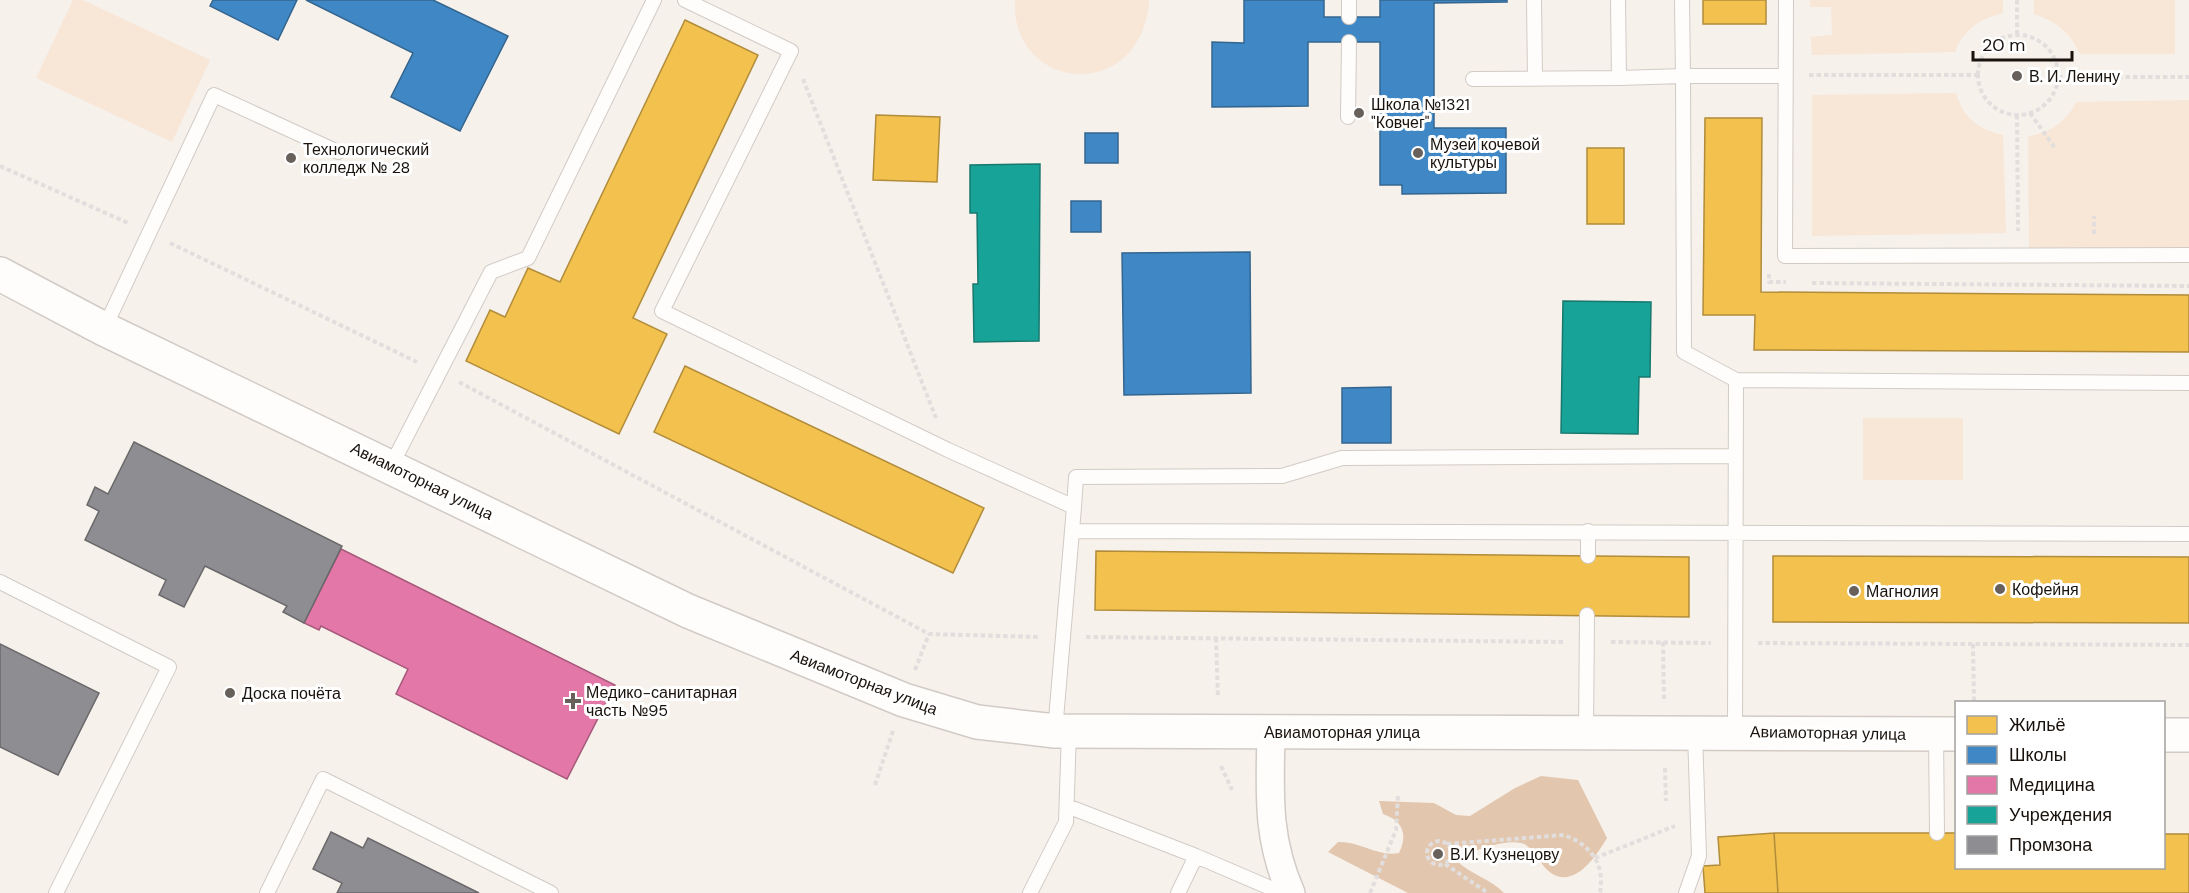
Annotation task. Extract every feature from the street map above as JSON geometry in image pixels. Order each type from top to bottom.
[{"type":"street","name":"Авиамоторная улица","points":[[0,274],[104,329],[688,611],[904,700],[977,722],[1062,731],[1946,734]]},
{"type":"street","points":[[1271,732],[1270,792],[1274,848],[1292,893]]},
{"type":"street","points":[[2165,735],[2189,735]]},
{"type":"lane","points":[[391,466],[441,373],[491,272],[528,258],[654,0]]},
{"type":"lane","points":[[685,0],[791,51],[662,310],[948,450],[1074,507]]},
{"type":"lane","points":[[1349,0],[1349,17]]},
{"type":"lane","points":[[1534,0],[1535,79]]},
{"type":"lane","points":[[1618,0],[1619,78]]},
{"type":"lane","points":[[1682,0],[1684,352],[1736,380],[2189,383]]},
{"type":"lane","points":[[1786,0],[1785,256],[2189,255]]},
{"type":"lane","points":[[1348,42],[1348,117]]},
{"type":"lane","points":[[1473,79],[1785,76]]},
{"type":"lane","points":[[104,329],[214,94],[338,152]]},
{"type":"lane","points":[[1735,732],[1736,380]]},
{"type":"lane","points":[[1030,893],[1066,822],[1062,731],[1063,637],[1076,477],[1282,476],[1342,458],[1735,456]]},
{"type":"lane","points":[[1072,531],[2189,534]]},
{"type":"lane","points":[[1588,531],[1588,556]]},
{"type":"lane","points":[[0,582],[169,667],[56,893]]},
{"type":"lane","points":[[1586,733],[1587,615]]},
{"type":"lane","points":[[1686,893],[1699,856],[1695,733]]},
{"type":"lane","points":[[1938,833],[1946,734]]},
{"type":"lane","points":[[267,893],[323,779],[551,893]]},
{"type":"lane","points":[[1067,806],[1197,856],[1282,893]]},
{"type":"lane","points":[[1178,893],[1197,856]]},
{"type":"path","points":[[2017,0],[2017,35]]},
{"type":"path","points":[[2017,35],[2038,40],[2048,48],[2055,58],[2058,77],[2052,97],[2043,107],[2030,113],[2017,115],[2003,112],[1991,105],[1983,94],[1979,75],[1984,55],[1991,45],[2002,38],[2017,35]]},
{"type":"path","points":[[791,51],[948,450]]},
{"type":"path","points":[[1785,76],[1979,75]]},
{"type":"path","points":[[2058,77],[2189,77]]},
{"type":"path","points":[[2030,113],[2055,148]]},
{"type":"path","points":[[2017,115],[2018,255]]},
{"type":"path","points":[[0,166],[149,232],[441,373],[929,634],[1587,642],[2189,645]]},
{"type":"path","points":[[1216,638],[1219,705]]},
{"type":"path","points":[[1663,642],[1664,704]]},
{"type":"path","points":[[1973,644],[1974,701]]},
{"type":"path","points":[[1221,766],[1232,790]]},
{"type":"path","points":[[1665,768],[1666,801]]},
{"type":"path","points":[[1370,893],[1396,830],[1398,795]]},
{"type":"path","points":[[1595,858],[1679,824],[1698,824]]},
{"type":"path","points":[[1447,844],[1450,858],[1445,864],[1438,866],[1431,862],[1427,856],[1428,848],[1440,841],[1447,844],[1564,835],[1579,840],[1595,858],[1602,881],[1600,893]]},
{"type":"path","points":[[1445,864],[1488,893]]},
{"type":"shaded area","points":[[73,0],[83,0],[210,60],[172,142],[36,78]]},
{"type":"shaded area","points":[[1015,0],[1149,0],[1149,3],[1140,36],[1123,58],[1101,71],[1076,74],[1053,68],[1032,53],[1019,30]]},
{"type":"shaded area","points":[[1810,0],[2003,0],[2003,13],[1973,26],[1963,37],[1955,52],[1812,55],[1811,37],[1832,35],[1831,7],[1810,7]]},
{"type":"shaded area","points":[[2034,0],[2175,0],[2175,54],[2080,54],[2062,28],[2034,14]]},
{"type":"shaded area","points":[[1956,93],[1963,110],[1973,122],[1986,130],[2003,135],[2006,233],[1812,236],[1812,95]]},
{"type":"shaded area","points":[[2189,100],[2189,247],[2029,249],[2028,137],[2044,132],[2062,121],[2076,102]]},
{"type":"shaded area","points":[[1863,418],[1963,418],[1963,480],[1863,480]]},
{"type":"shaded area","points":[[1541,776],[1578,780],[1607,838],[1584,868],[1568,877],[1560,877],[1551,873],[1526,845],[1501,843],[1480,849],[1457,861],[1504,893],[1408,893],[1328,852],[1338,842],[1346,842],[1383,853],[1399,853],[1403,840],[1402,829],[1395,820],[1383,814],[1379,801],[1434,803],[1456,815],[1470,816],[1515,788]]},
{"type":"building: Жильё","points":[[1703,0],[1766,0],[1766,24],[1703,24]]},
{"type":"building: Жильё","points":[[685,20],[758,55],[633,318],[667,334],[619,434],[466,361],[490,310],[505,317],[528,268],[560,282]]},
{"type":"building: Жильё","points":[[876,115],[940,117],[937,182],[873,180]]},
{"type":"building: Жильё","points":[[1705,118],[1762,118],[1761,292],[2189,295],[2189,352],[1754,350],[1755,315],[1703,315]]},
{"type":"building: Жильё","points":[[1587,148],[1624,148],[1624,224],[1587,224]]},
{"type":"building: Жильё","points":[[685,366],[984,508],[953,573],[654,432]]},
{"type":"building: Жильё","points":[[1096,551],[1689,557],[1689,617],[1095,610]]},
{"type":"building: Жильё","points":[[1773,556],[2189,557],[2189,623],[1773,622]]},
{"type":"building: Жильё","points":[[1774,833],[1955,833],[1955,869],[2165,869],[2165,834],[2189,834],[2189,893],[1778,893]]},
{"type":"building: Жильё","points":[[1774,833],[1778,893],[1705,893],[1703,866],[1720,865],[1718,837]]},
{"type":"building: Школы","points":[[213,0],[297,0],[278,40],[210,6]]},
{"type":"building: Школы","points":[[306,0],[433,0],[508,36],[460,131],[391,97],[413,53]]},
{"type":"building: Школы","points":[[1244,0],[1324,0],[1324,17],[1380,17],[1380,0],[1507,0],[1507,2],[1434,3],[1434,128],[1506,128],[1506,193],[1402,194],[1402,185],[1380,185],[1380,42],[1308,42],[1308,106],[1212,107],[1212,42],[1244,43]]},
{"type":"building: Школы","points":[[1085,133],[1118,133],[1118,163],[1085,163]]},
{"type":"building: Школы","points":[[1071,201],[1101,201],[1101,232],[1071,232]]},
{"type":"building: Школы","points":[[1250,252],[1251,393],[1124,395],[1122,253]]},
{"type":"building: Школы","points":[[1391,387],[1391,443],[1342,443],[1342,388]]},
{"type":"building: Медицина","points":[[341,549],[615,685],[567,779],[396,694],[408,669],[321,626],[319,630],[304,623]]},
{"type":"building: Учреждения","points":[[1040,164],[1039,341],[974,342],[973,284],[978,284],[977,213],[970,213],[970,165]]},
{"type":"building: Учреждения","points":[[1563,301],[1651,302],[1650,377],[1639,377],[1638,434],[1561,433]]},
{"type":"building: Промзона","points":[[134,442],[342,546],[304,623],[283,612],[287,606],[205,566],[184,607],[159,595],[166,580],[85,540],[99,511],[87,505],[95,487],[108,494]]},
{"type":"building: Промзона","points":[[0,644],[99,693],[58,775],[0,747]]},
{"type":"building: Промзона","points":[[331,832],[363,848],[368,838],[479,893],[337,893],[342,883],[313,869]]},
{"type":"place","name":"В. И. Ленину","points":[[2017,76]]},
{"type":"place","name":"Школа №1321 \"Ковчег\"","points":[[1359,113]]},
{"type":"place","name":"Музей кочевой культуры","points":[[1418,153]]},
{"type":"place","name":"Технологический колледж № 28","points":[[291,158]]},
{"type":"place","name":"Кофейня","points":[[2000,589]]},
{"type":"place","name":"Магнолия","points":[[1854,591]]},
{"type":"place","name":"Доска почёта","points":[[230,693]]},
{"type":"place","name":"Медико-санитарная часть №95","points":[[573,701]]},
{"type":"place","name":"В.И. Кузнецову","points":[[1438,854]]}]
